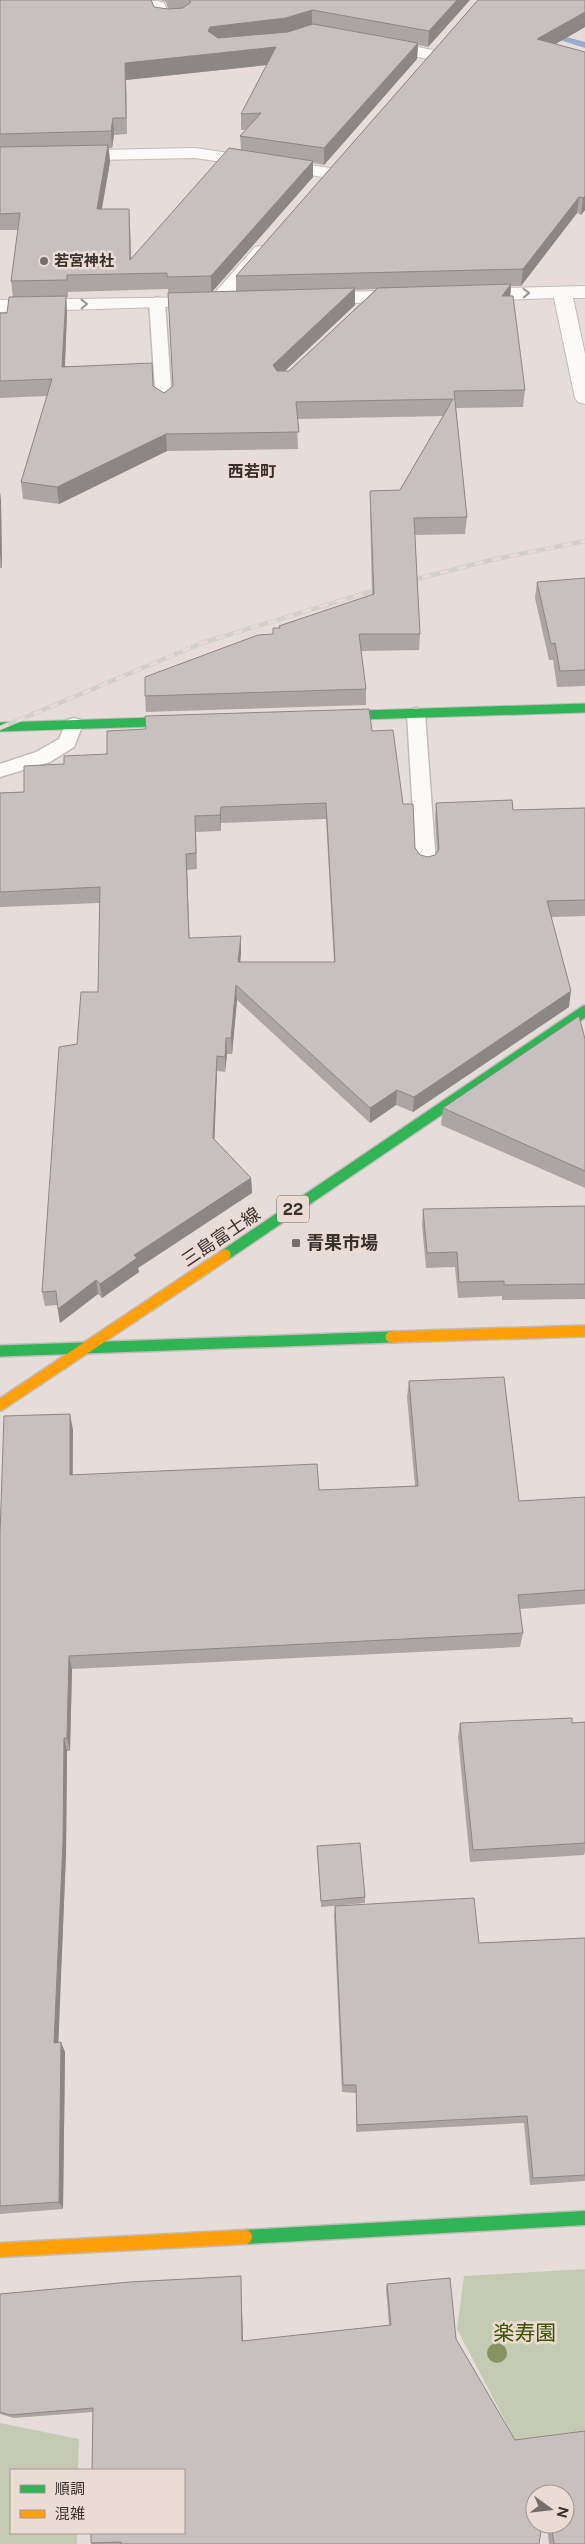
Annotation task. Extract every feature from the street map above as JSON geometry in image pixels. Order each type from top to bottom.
[{"type":"street","points":[[100,0],[158,6],[161,18],[182,18]]},
{"type":"street","points":[[420,70],[445,41]]},
{"type":"street","points":[[364,42],[433,55]]},
{"type":"street","points":[[0,157],[195,153],[330,173]]},
{"type":"street","points":[[317,188],[343,159]]},
{"type":"street","points":[[217,301],[273,237]]},
{"type":"street","points":[[562,292],[585,398]]},
{"type":"street","points":[[453,295],[585,292]]},
{"type":"street","points":[[296,299],[424,296]]},
{"type":"street","points":[[0,306],[246,300]]},
{"type":"street","points":[[318,717],[585,708]]},
{"type":"street","points":[[0,727],[191,721]]},
{"type":"street","name":"三島富士線","points":[[0,1406],[92,1346],[585,1011]]},
{"type":"street","points":[[0,1351],[92,1346],[585,1331]]},
{"type":"street","points":[[0,2250],[585,2218]]},
{"type":"lane","points":[[360,310],[374,297]]},
{"type":"lane","points":[[157,302],[164,403]]},
{"type":"lane","points":[[416,714],[426,864]]},
{"type":"lane","points":[[0,771],[43,757],[66,743],[74,724]]},
{"type":"green space","name":"楽寿園","points":[[585,2269],[585,2544],[550,2544],[548,2534],[575,2534],[575,2484],[542,2484],[537,2482],[457,2329],[464,2276]]},
{"type":"green space","points":[[0,2423],[79,2439],[78,2469],[10,2469],[10,2534],[77,2534],[77,2544],[0,2544]]},
{"type":"building","points":[[0,0],[151,0],[154,7],[168,9],[183,8],[191,2],[189,0],[457,0],[429,31],[312,10],[286,18],[210,27],[208,31],[218,38],[288,32],[313,24],[418,43],[324,148],[240,136],[261,113],[241,114],[276,47],[125,63],[126,118],[113,118],[111,131],[0,134]]},
{"type":"building","points":[[478,0],[585,0],[585,12],[537,39],[585,52],[585,196],[583,198],[579,197],[523,269],[236,276]]},
{"type":"building","points":[[108,145],[97,209],[129,209],[130,260],[229,148],[313,161],[211,276],[167,277],[167,273],[67,275],[67,280],[11,281],[20,213],[0,214],[0,147]]},
{"type":"building","points":[[511,284],[502,296],[513,296],[525,390],[454,391],[467,517],[414,518],[420,634],[359,634],[366,689],[145,696],[145,677],[258,635],[273,634],[273,628],[280,628],[279,626],[374,594],[370,491],[400,490],[453,399],[296,402],[299,432],[166,434],[57,487],[21,482],[52,379],[0,381],[0,313],[7,313],[9,297],[66,296],[62,367],[152,363],[153,386],[164,393],[173,386],[168,293],[355,288],[273,365],[277,371],[289,371],[378,288]]},
{"type":"building","points":[[585,578],[585,670],[560,671],[555,643],[551,644],[537,582]]},
{"type":"building","points":[[369,709],[372,731],[393,730],[403,804],[413,804],[415,848],[420,855],[428,857],[435,855],[439,849],[436,803],[512,800],[513,810],[585,808],[585,900],[547,901],[571,991],[414,1097],[397,1090],[370,1108],[236,985],[231,1038],[226,1038],[225,1057],[217,1056],[213,1138],[251,1178],[134,1255],[137,1258],[100,1284],[96,1280],[58,1309],[56,1291],[42,1292],[59,1047],[77,1044],[81,992],[98,992],[100,887],[0,892],[0,793],[24,792],[24,766],[64,764],[64,756],[107,754],[107,731],[146,729],[145,716]],"holes":[[[326,803],[335,962],[238,962],[241,936],[189,938],[186,854],[196,853],[195,816],[220,815],[221,807]]]},
{"type":"building","points":[[579,1016],[585,1039],[585,1171],[443,1108]]},
{"type":"building","points":[[585,1206],[585,1284],[504,1285],[504,1281],[459,1282],[457,1252],[427,1253],[423,1209]]},
{"type":"building","points":[[504,1377],[519,1501],[585,1497],[585,1590],[518,1595],[523,1633],[69,1656],[67,1738],[64,1738],[63,1842],[54,2043],[61,2042],[59,2202],[0,2206],[0,1535],[4,1416],[70,1414],[70,1475],[317,1464],[319,1490],[418,1486],[409,1381]]},
{"type":"building","points":[[572,1718],[572,1723],[585,1722],[585,1843],[473,1850],[460,1723]]},
{"type":"building","points":[[360,1843],[365,1897],[321,1901],[317,1846]]},
{"type":"building","points":[[474,1898],[479,1943],[585,1938],[585,2175],[533,2178],[527,2116],[357,2125],[356,2085],[343,2085],[335,1906]]},
{"type":"building","points":[[241,2276],[242,2341],[391,2325],[387,2284],[450,2278],[456,2339],[515,2440],[585,2431],[585,2544],[554,2544],[552,2534],[575,2534],[575,2484],[525,2484],[525,2534],[540,2534],[539,2544],[91,2543],[91,2534],[185,2534],[185,2469],[92,2469],[93,2408],[10,2415],[0,2412],[0,2294],[130,2282]]},
{"type":"waterway","points":[[544,32],[585,45]]},
{"type":"railway","points":[[405,582],[491,560],[585,541]]},
{"type":"railway","points":[[0,728],[202,643],[385,587]]},
{"type":"traffic: fast","points":[[331,716],[585,708]]},
{"type":"traffic: fast","points":[[0,727],[183,721]]},
{"type":"traffic: fast","points":[[225,1255],[585,1011]]},
{"type":"traffic: fast","points":[[0,1351],[391,1337]]},
{"type":"traffic: fast","points":[[245,2237],[585,2218]]},
{"type":"traffic: slow","points":[[0,1405],[225,1255]]},
{"type":"traffic: slow","points":[[391,1337],[585,1331]]},
{"type":"traffic: slow","points":[[0,2250],[245,2237]]},
{"type":"place","name":"若宮神社","points":[[44,261]]},
{"type":"place","name":"青果市場","points":[[296,1243]]},
{"type":"district","name":"西若町","points":[[252,471]]}]
